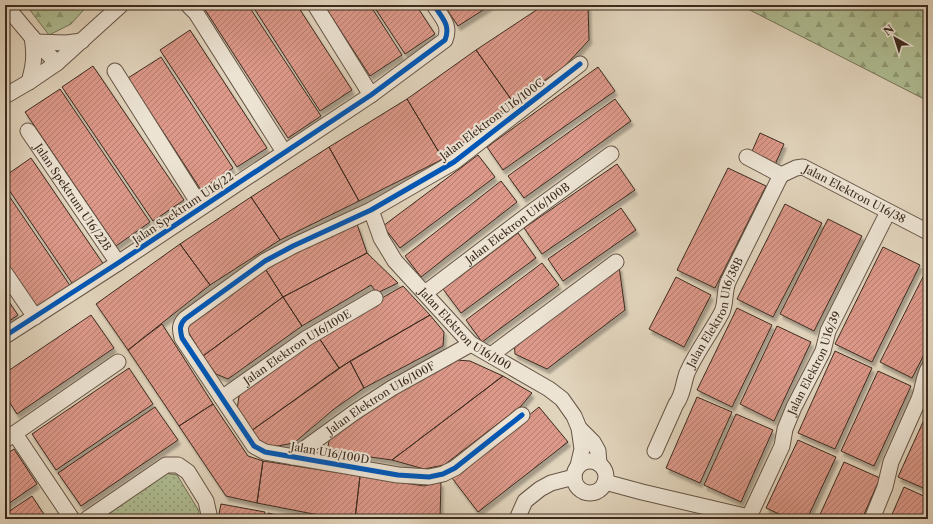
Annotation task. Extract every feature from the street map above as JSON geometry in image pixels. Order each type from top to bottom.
[{"type":"street","points":[[5,5],[57,63]]},
{"type":"street","points":[[5,96],[57,63],[121,5]]},
{"type":"street","points":[[188,5],[196,13],[284,152]]},
{"type":"street","points":[[315,5],[371,95]]},
{"type":"street","name":"Jalan Spektrum U16/22","points":[[5,336],[371,95],[445,40],[448,26],[434,5]]},
{"type":"street","points":[[34,39],[66,43],[82,41]]},
{"type":"street","points":[[29,82],[34,67],[34,39]]},
{"type":"street","name":"Jalan Elektron U16/100C","points":[[180,329],[181,323],[185,319],[264,261],[371,210],[454,162],[580,64]]},
{"type":"street","points":[[115,71],[201,207]]},
{"type":"street","name":"Jalan Spektrum U16/22B","points":[[28,132],[118,262]]},
{"type":"street","name":"Jalan Elektron U16/100B","points":[[425,293],[611,154]]},
{"type":"street","points":[[746,157],[780,174]]},
{"type":"street","name":"Jalan Elektron U16/38","points":[[780,174],[802,167],[928,232]]},
{"type":"street","name":"Jalan Elektron U16/38B","points":[[655,451],[676,404],[681,398],[682,388],[687,372],[723,310],[725,290],[728,282],[780,174]]},
{"type":"street","name":"Jalan Elektron U16/100","points":[[371,210],[381,238],[395,261],[471,344],[549,389],[562,399],[574,416],[580,428]]},
{"type":"street","name":"Jalan Elektron U16/39","points":[[750,518],[782,446],[785,429],[794,407],[823,351],[828,331],[888,212]]},
{"type":"street","points":[[491,355],[616,262]]},
{"type":"street","points":[[5,273],[35,317]]},
{"type":"street","name":"Jalan Elektron U16/100E","points":[[222,398],[306,338],[375,298]]},
{"type":"street","name":"Jalan U16/100D","points":[[180,329],[182,338],[254,446],[265,452],[398,475],[430,478],[455,468],[522,415]]},
{"type":"street","name":"Jalan Elektron U16/100F","points":[[293,457],[355,412],[392,388],[471,344]]},
{"type":"street","points":[[72,519],[10,437],[118,362]]},
{"type":"street","points":[[872,519],[885,486],[890,462],[922,393],[924,379],[928,369]]},
{"type":"street","points":[[580,428],[593,442],[598,451],[599,464],[605,472],[605,482],[603,487],[594,493],[584,493],[576,486],[576,471],[582,449],[580,428]]},
{"type":"street","points":[[517,519],[525,501],[540,489],[576,471],[586,462],[595,462],[599,464]]},
{"type":"street","points":[[86,519],[166,465],[172,464],[178,465],[188,472],[206,501],[210,519]]},
{"type":"street","points":[[605,482],[750,518]]},
{"type":"green space","points":[[26,5],[88,5],[71,24],[49,35]]},
{"type":"green space","points":[[740,5],[928,5],[928,101]]},
{"type":"green space","points":[[165,473],[177,475],[199,511],[198,519],[97,519]]},
{"type":"building","points":[[202,5],[248,5],[321,116],[288,138]]},
{"type":"building","points":[[252,5],[297,5],[352,90],[320,111]]},
{"type":"building","points":[[324,5],[370,5],[402,55],[370,76]]},
{"type":"building","points":[[373,5],[416,5],[435,34],[405,54]]},
{"type":"building","points":[[444,5],[491,5],[458,26]]},
{"type":"building","points":[[544,5],[588,5],[589,40],[564,67],[513,102],[476,50]]},
{"type":"building","points":[[190,30],[267,148],[237,167],[160,50]]},
{"type":"building","points":[[476,50],[513,102],[443,159],[407,99]]},
{"type":"building","points":[[161,57],[233,168],[201,190],[128,78]]},
{"type":"building","points":[[93,66],[184,200],[153,221],[62,87]]},
{"type":"building","points":[[598,67],[615,91],[503,170],[487,147]]},
{"type":"building","points":[[60,89],[150,222],[116,246],[25,112]]},
{"type":"building","points":[[407,99],[443,159],[359,201],[329,147]]},
{"type":"building","points":[[615,99],[631,121],[524,198],[508,176]]},
{"type":"building","points":[[760,133],[784,144],[774,167],[750,156]]},
{"type":"building","points":[[329,147],[359,201],[280,240],[251,197]]},
{"type":"building","points":[[478,155],[495,177],[400,248],[383,226]]},
{"type":"building","points":[[31,158],[104,265],[74,286],[5,184],[5,176]]},
{"type":"building","points":[[617,164],[635,190],[542,254],[524,228]]},
{"type":"building","points":[[728,168],[766,186],[715,288],[677,270]]},
{"type":"building","points":[[501,181],[517,202],[421,277],[405,256]]},
{"type":"building","points":[[5,190],[71,287],[38,309],[5,260]]},
{"type":"building","points":[[251,197],[280,240],[210,285],[180,244]]},
{"type":"building","points":[[785,204],[822,223],[773,317],[737,299]]},
{"type":"building","points":[[621,208],[636,230],[563,281],[548,259]]},
{"type":"building","points":[[828,219],[862,236],[814,331],[780,314]]},
{"type":"building","points":[[357,224],[367,253],[283,297],[264,267]]},
{"type":"building","points":[[518,233],[536,258],[461,313],[443,289]]},
{"type":"building","points":[[180,244],[210,285],[128,350],[96,304]]},
{"type":"building","points":[[883,247],[920,265],[872,362],[835,344]]},
{"type":"building","points":[[367,253],[398,283],[377,293],[371,285],[302,326],[283,297]]},
{"type":"building","points":[[542,263],[559,285],[482,342],[466,320]]},
{"type":"building","points":[[619,266],[625,310],[547,369],[515,354],[514,340]]},
{"type":"building","points":[[264,267],[283,297],[203,356],[184,325]]},
{"type":"building","points":[[928,267],[928,347],[912,378],[880,362]]},
{"type":"building","points":[[676,277],[711,295],[684,347],[649,329]]},
{"type":"building","points":[[403,286],[430,315],[339,368],[317,335]]},
{"type":"building","points":[[5,296],[18,315],[5,324]]},
{"type":"building","points":[[283,297],[302,326],[228,379],[216,374],[203,356]]},
{"type":"building","points":[[737,308],[772,325],[732,407],[697,390]]},
{"type":"building","points":[[91,315],[114,348],[17,414],[5,395],[5,373]]},
{"type":"building","points":[[430,315],[444,332],[443,346],[364,388],[350,361]]},
{"type":"building","points":[[162,324],[213,404],[179,426],[128,350]]},
{"type":"building","points":[[777,326],[811,342],[774,421],[740,404]]},
{"type":"building","points":[[317,335],[339,368],[251,431],[237,410],[239,396],[244,389]]},
{"type":"building","points":[[835,351],[872,368],[835,449],[798,433]]},
{"type":"building","points":[[456,360],[470,361],[503,376],[392,460],[327,451],[330,436],[413,382]]},
{"type":"building","points":[[350,361],[364,388],[334,409],[294,443],[272,447],[261,443],[251,431]]},
{"type":"building","points":[[129,368],[153,404],[56,470],[32,434]]},
{"type":"building","points":[[878,371],[911,386],[874,466],[841,451]]},
{"type":"building","points":[[503,376],[532,393],[521,406],[444,465],[424,469],[392,460]]},
{"type":"building","points":[[697,397],[732,412],[700,483],[666,468]]},
{"type":"building","points":[[213,404],[248,456],[263,461],[257,503],[226,496],[179,426]]},
{"type":"building","points":[[155,407],[178,440],[81,506],[58,473]]},
{"type":"building","points":[[539,407],[568,442],[478,512],[452,478]]},
{"type":"building","points":[[928,411],[928,490],[898,477]]},
{"type":"building","points":[[736,414],[773,430],[741,502],[704,485]]},
{"type":"building","points":[[798,440],[836,457],[807,519],[790,519],[766,508]]},
{"type":"building","points":[[14,449],[37,484],[5,506],[5,455]]},
{"type":"building","points":[[263,461],[360,476],[355,519],[339,519],[257,503]]},
{"type":"building","points":[[844,462],[880,478],[862,519],[818,519]]},
{"type":"building","points":[[360,476],[424,486],[441,482],[440,519],[355,519]]},
{"type":"building","points":[[904,487],[928,498],[928,519],[890,519]]},
{"type":"building","points":[[32,496],[47,519],[5,519],[5,514]]},
{"type":"building","points":[[221,504],[265,512],[264,519],[218,519]]},
{"type":"building","points":[[268,513],[296,519],[267,519]]},
{"type":"cycle path","points":[[5,336],[371,95],[445,40],[447,35],[445,22],[434,5]]},
{"type":"cycle path","points":[[522,415],[455,468],[443,474],[429,477],[398,475],[265,452],[254,446],[182,338],[180,328],[185,319],[265,261],[293,246],[371,210],[454,162],[580,64]]}]
